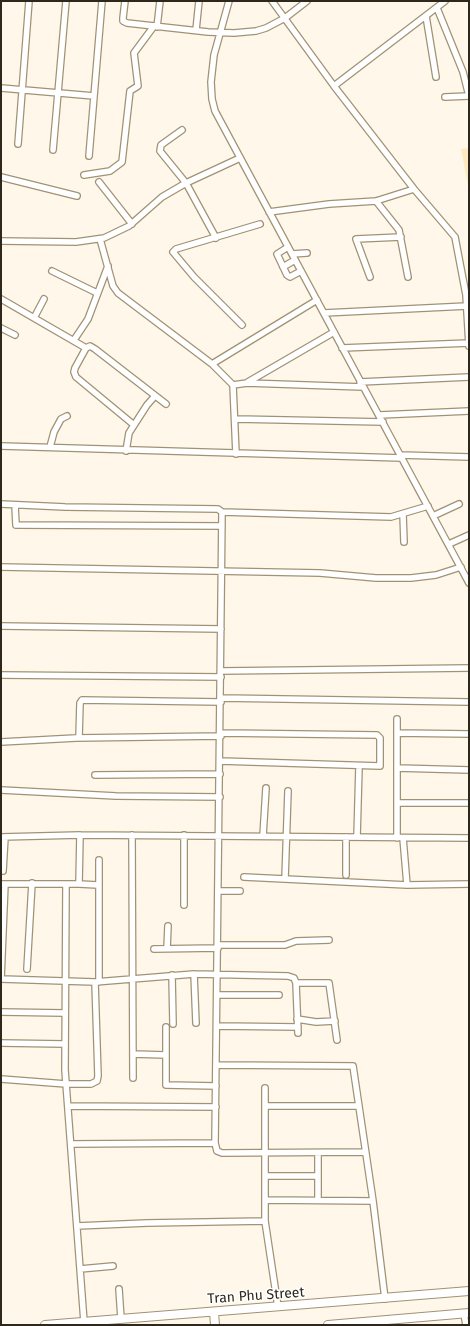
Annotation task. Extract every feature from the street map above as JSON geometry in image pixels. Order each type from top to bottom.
[{"type":"main road","name":"Tran Phu Street","points":[[45,1325],[385,1299],[469,1291]]},
{"type":"main road","points":[[214,1312],[215,1325]]},
{"type":"main road","points":[[328,1325],[466,1314]]},
{"type":"street","points":[[18,144],[29,1]]},
{"type":"street","points":[[53,150],[66,1]]},
{"type":"street","points":[[89,156],[102,1]]},
{"type":"street","points":[[125,1],[124,21],[156,27],[220,32],[256,31],[266,28],[285,18],[307,1]]},
{"type":"street","points":[[84,175],[110,171],[122,162],[130,91],[138,86],[134,53],[156,27],[160,1]]},
{"type":"street","points":[[196,30],[199,1]]},
{"type":"street","points":[[229,1],[214,55],[211,82],[213,105],[316,300],[380,415],[469,583]]},
{"type":"street","points":[[272,1],[334,86],[414,189],[455,237],[467,306],[469,346]]},
{"type":"street","points":[[334,86],[445,1]]},
{"type":"street","points":[[437,8],[463,72],[469,96],[445,97]]},
{"type":"street","points":[[426,16],[436,77]]},
{"type":"street","points":[[1,88],[94,96]]},
{"type":"street","points":[[182,130],[159,148],[186,183],[216,238]]},
{"type":"street","points":[[1,241],[63,243],[100,239],[132,224],[162,197],[186,183],[240,158]]},
{"type":"street","points":[[1,177],[77,196]]},
{"type":"street","points":[[99,182],[132,224]]},
{"type":"street","points":[[269,212],[329,204],[376,201],[414,189]]},
{"type":"street","points":[[376,201],[399,230],[408,277]]},
{"type":"street","points":[[242,325],[194,277],[173,252],[176,249],[260,224]]},
{"type":"street","points":[[370,277],[356,239],[401,236]]},
{"type":"street","points":[[100,239],[113,286],[118,293],[212,364],[233,385],[236,419],[236,454]]},
{"type":"street","points":[[288,247],[277,254],[283,267],[289,276],[301,271]]},
{"type":"street","points":[[292,254],[307,253]]},
{"type":"street","points":[[283,267],[295,260]]},
{"type":"street","points":[[74,340],[88,319],[108,266]]},
{"type":"street","points":[[52,271],[97,293]]},
{"type":"street","points":[[1,299],[86,348]]},
{"type":"street","points":[[34,318],[44,299]]},
{"type":"street","points":[[212,364],[316,300]]},
{"type":"street","points":[[324,313],[467,306]]},
{"type":"street","points":[[1,328],[15,335]]},
{"type":"street","points":[[247,382],[334,332]]},
{"type":"street","points":[[342,348],[469,343]]},
{"type":"street","points":[[134,425],[76,377],[74,372],[75,368],[86,348],[90,346],[95,348],[166,404]]},
{"type":"street","points":[[233,385],[247,382],[362,384],[469,377]]},
{"type":"street","points":[[126,450],[129,433],[155,396]]},
{"type":"street","points":[[380,415],[469,411]]},
{"type":"street","points":[[50,447],[54,432],[61,419],[66,416]]},
{"type":"street","points":[[236,419],[383,422]]},
{"type":"street","points":[[1,446],[236,454],[469,457]]},
{"type":"street","points":[[1,504],[64,507],[218,508],[222,512],[376,517],[391,517],[428,506]]},
{"type":"street","points":[[15,504],[16,525],[222,526]]},
{"type":"street","points":[[433,516],[459,504]]},
{"type":"street","points":[[222,512],[220,836],[215,1143],[217,1151],[219,1152],[366,1152]]},
{"type":"street","points":[[403,514],[404,542]]},
{"type":"street","points":[[449,544],[469,535]]},
{"type":"street","points":[[1,567],[320,573],[376,578],[411,578],[436,575],[461,567]]},
{"type":"street","points":[[1,626],[221,629]]},
{"type":"street","points":[[1,676],[221,674],[469,668]]},
{"type":"street","points":[[79,738],[80,703],[82,700],[469,702]]},
{"type":"street","points":[[397,719],[397,803],[400,838],[407,885]]},
{"type":"street","points":[[397,733],[469,734]]},
{"type":"street","points":[[1,742],[221,734],[378,735],[380,766],[359,767],[220,761]]},
{"type":"street","points":[[357,837],[359,767]]},
{"type":"street","points":[[397,768],[469,770]]},
{"type":"street","points":[[95,774],[220,774]]},
{"type":"street","points":[[263,836],[266,788]]},
{"type":"street","points":[[1,790],[116,796],[220,797]]},
{"type":"street","points":[[285,879],[288,792]]},
{"type":"street","points":[[397,803],[469,803]]},
{"type":"street","points":[[79,884],[80,835]]},
{"type":"street","points":[[132,835],[133,1078]]},
{"type":"street","points":[[184,835],[184,905]]},
{"type":"street","points":[[3,871],[3,837],[184,835],[469,838]]},
{"type":"street","points":[[346,837],[346,875]]},
{"type":"street","points":[[1,1079],[66,1084],[91,1084],[97,1081],[97,982],[100,930],[98,885],[99,860]]},
{"type":"street","points":[[244,877],[407,885],[469,884]]},
{"type":"street","points":[[98,885],[32,883],[3,884],[1,979],[97,982],[133,980],[172,974],[288,976],[294,978],[296,983],[298,1030],[217,1026]]},
{"type":"street","points":[[27,969],[32,883]]},
{"type":"street","points":[[66,884],[64,1044],[84,1322]]},
{"type":"street","points":[[219,891],[240,891]]},
{"type":"street","points":[[167,949],[168,926]]},
{"type":"street","points":[[154,949],[285,945],[296,941],[329,940]]},
{"type":"street","points":[[172,974],[173,1024]]},
{"type":"street","points":[[194,974],[196,1023]]},
{"type":"street","points":[[296,983],[329,983],[337,1040]]},
{"type":"street","points":[[218,995],[279,995]]},
{"type":"street","points":[[1,1012],[64,1013]]},
{"type":"street","points":[[298,1019],[316,1022],[335,1021]]},
{"type":"street","points":[[166,1027],[166,1085],[216,1086]]},
{"type":"street","points":[[1,1043],[64,1044]]},
{"type":"street","points":[[133,1054],[166,1055]]},
{"type":"street","points":[[216,1065],[353,1066],[373,1201],[385,1299]]},
{"type":"street","points":[[265,1088],[265,1220],[278,1307]]},
{"type":"street","points":[[68,1106],[216,1106]]},
{"type":"street","points":[[265,1106],[359,1106]]},
{"type":"street","points":[[72,1144],[215,1143]]},
{"type":"street","points":[[318,1152],[318,1200]]},
{"type":"street","points":[[265,1176],[318,1176]]},
{"type":"street","points":[[265,1200],[373,1201]]},
{"type":"street","points":[[77,1226],[146,1222],[265,1220]]},
{"type":"street","points":[[80,1270],[113,1266]]},
{"type":"street","points":[[119,1289],[121,1319]]},
{"type":"street","points":[[466,1314],[466,1325]]},
{"type":"shaded area","points":[[469,148],[469,190],[461,149]]}]
